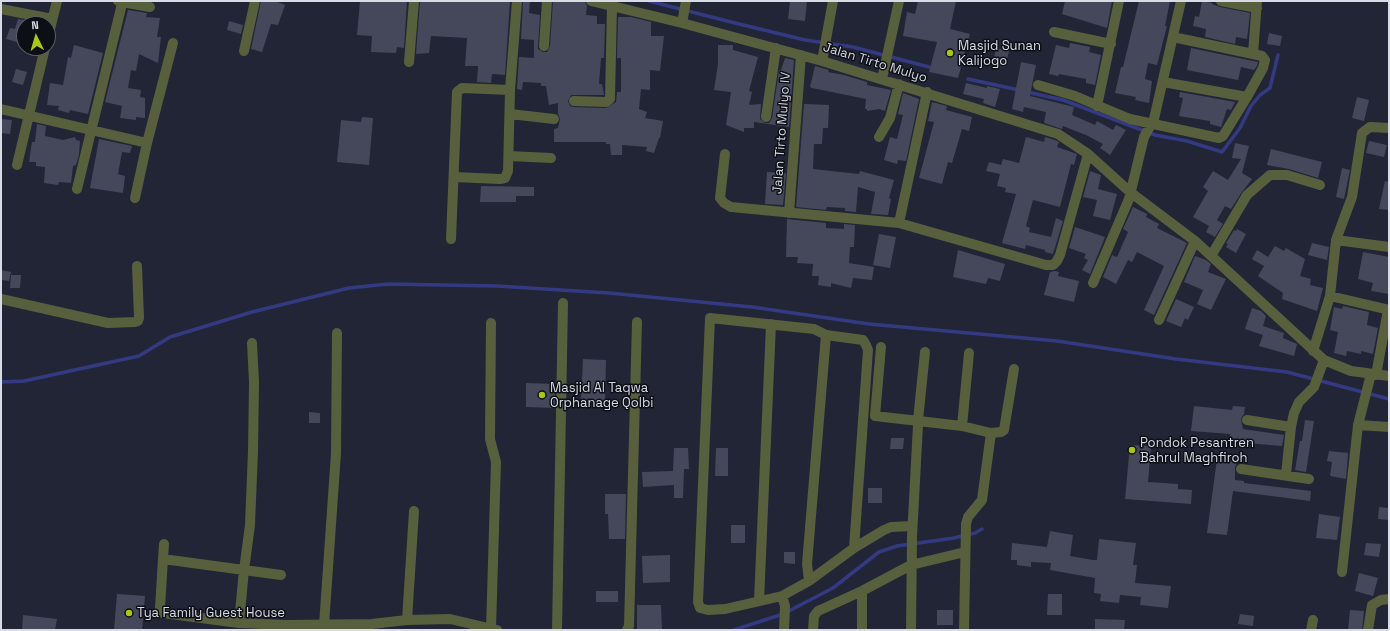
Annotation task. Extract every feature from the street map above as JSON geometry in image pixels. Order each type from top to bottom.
[{"type":"street","points":[[53,16],[57,1]]},
{"type":"street","points":[[77,189],[92,130],[120,1],[150,7]]},
{"type":"street","points":[[244,51],[255,1]]},
{"type":"street","points":[[409,62],[414,1]]},
{"type":"street","points":[[454,177],[505,178],[508,170],[510,90],[517,1]]},
{"type":"street","points":[[544,46],[547,1]]},
{"type":"street","name":"Jalan Tirto Mulyo","points":[[591,1],[612,6],[684,11],[776,48],[927,92],[1058,134],[1088,154],[1130,192],[1212,256],[1313,351],[1322,365],[1389,376]]},
{"type":"street","points":[[822,61],[825,36],[833,1]]},
{"type":"street","points":[[882,79],[899,1]]},
{"type":"street","points":[[1097,106],[1119,1]]},
{"type":"street","points":[[1092,283],[1130,192],[1147,131],[1154,119],[1181,1]]},
{"type":"street","points":[[1221,1],[1257,5],[1253,54]]},
{"type":"street","points":[[574,101],[606,102],[610,99],[612,6]]},
{"type":"street","points":[[1,8],[38,16]]},
{"type":"street","points":[[1054,32],[1110,44]]},
{"type":"street","points":[[1038,85],[1075,96],[1147,131],[1219,138],[1223,136],[1247,97],[1264,64],[1262,56],[1172,37]]},
{"type":"street","points":[[134,198],[173,43]]},
{"type":"street","points":[[766,118],[776,48]]},
{"type":"street","name":"Jalan Tirto Mulyo IV","points":[[789,213],[801,55]]},
{"type":"street","points":[[17,165],[43,56]]},
{"type":"street","points":[[1163,82],[1247,97]]},
{"type":"street","points":[[879,137],[890,118],[899,84]]},
{"type":"street","points":[[451,239],[457,92],[462,88],[510,90]]},
{"type":"street","points":[[899,223],[927,92]]},
{"type":"street","points":[[1,109],[147,143]]},
{"type":"street","points":[[510,114],[554,119]]},
{"type":"street","points":[[1313,351],[1330,296],[1336,240],[1352,197],[1362,133],[1370,127],[1389,128]]},
{"type":"street","points":[[726,154],[720,198],[724,203],[731,207],[899,223],[971,245],[1046,265],[1053,265],[1060,255],[1088,154]]},
{"type":"street","points":[[509,156],[551,158]]},
{"type":"street","points":[[1212,256],[1247,195],[1270,174],[1287,175],[1320,185]]},
{"type":"street","points":[[1336,240],[1389,247]]},
{"type":"street","points":[[1159,320],[1195,242]]},
{"type":"street","points":[[1,299],[108,323],[135,322],[138,321],[139,318],[137,266]]},
{"type":"street","points":[[1330,296],[1389,310],[1373,374],[1366,390],[1358,425],[1342,572]]},
{"type":"street","points":[[557,630],[562,303]]},
{"type":"street","points":[[854,548],[868,350],[863,340],[826,334],[814,329],[712,317],[709,327],[698,602],[700,608],[708,610],[759,602],[782,596],[809,582],[854,548],[891,527],[912,526]]},
{"type":"street","points":[[627,630],[629,626],[637,322]]},
{"type":"street","points":[[164,544],[160,608],[163,614],[273,627],[328,626],[372,624],[407,620],[450,619],[494,629],[496,462],[490,439],[491,323]]},
{"type":"street","points":[[759,602],[771,324]]},
{"type":"street","points":[[328,626],[336,453],[337,333]]},
{"type":"street","points":[[809,582],[807,564],[826,334]]},
{"type":"street","points":[[239,623],[250,525],[254,382],[252,343]]},
{"type":"street","points":[[881,347],[875,416],[918,423],[962,426],[991,433],[1001,432],[1004,430],[1014,369]]},
{"type":"street","points":[[911,630],[912,526],[918,423],[925,352]]},
{"type":"street","points":[[962,426],[969,353]]},
{"type":"street","points":[[1286,474],[1291,427],[1299,402],[1314,387],[1322,365]]},
{"type":"street","points":[[1247,420],[1291,427]]},
{"type":"street","points":[[1358,425],[1389,427]]},
{"type":"street","points":[[964,630],[966,524],[968,517],[982,500],[991,433]]},
{"type":"street","points":[[1241,469],[1286,474],[1309,479]]},
{"type":"street","points":[[407,620],[414,511]]},
{"type":"street","points":[[814,630],[814,616],[818,611],[862,591],[911,565],[965,552]]},
{"type":"street","points":[[163,559],[281,574]]},
{"type":"street","points":[[862,591],[862,630]]},
{"type":"street","points":[[782,596],[785,606],[784,629]]},
{"type":"street","points":[[1368,630],[1372,605],[1381,600],[1389,599]]},
{"type":"building","points":[[261,1],[275,1],[285,5],[278,25],[271,24],[262,52],[251,49]]},
{"type":"building","points":[[360,1],[407,1],[404,48],[397,47],[396,53],[371,52],[372,36],[357,35]]},
{"type":"building","points":[[420,1],[510,1],[505,75],[492,74],[491,83],[477,82],[478,66],[465,66],[467,38],[431,36],[429,53],[416,54]]},
{"type":"building","points":[[523,1],[530,1],[529,13],[540,15],[538,49],[543,52],[547,52],[550,46],[553,1],[585,2],[587,6],[586,15],[597,16],[597,24],[605,24],[604,58],[601,58],[599,84],[602,84],[604,95],[571,95],[568,101],[570,106],[573,107],[606,108],[616,102],[617,92],[621,92],[621,58],[617,58],[618,17],[631,17],[651,22],[651,36],[664,36],[660,71],[650,70],[650,90],[641,89],[639,109],[647,112],[645,118],[663,121],[660,138],[654,153],[646,151],[647,147],[622,145],[622,155],[611,155],[610,144],[606,144],[606,142],[554,142],[554,129],[558,128],[560,119],[558,114],[558,103],[549,105],[546,86],[541,86],[541,83],[523,82],[522,90],[517,89],[519,57],[534,58],[534,40],[521,39]]},
{"type":"building","points":[[790,1],[807,1],[805,21],[788,19]]},
{"type":"building","points":[[918,1],[956,1],[950,29],[970,34],[958,78],[929,72],[937,42],[903,36],[907,12],[915,14]]},
{"type":"building","points":[[1065,1],[1112,1],[1107,28],[1062,14]]},
{"type":"building","points":[[1139,1],[1170,1],[1165,26],[1167,26],[1157,65],[1148,63],[1145,79],[1152,81],[1149,103],[1135,100],[1136,97],[1115,93]]},
{"type":"building","points":[[1202,1],[1212,3],[1220,7],[1250,13],[1247,39],[1236,37],[1235,44],[1205,37],[1206,29],[1193,26],[1195,16],[1199,17]]},
{"type":"building","points":[[128,10],[147,13],[146,17],[160,18],[157,37],[161,37],[158,63],[139,54],[136,71],[131,70],[128,88],[141,90],[140,97],[145,98],[145,118],[136,117],[136,120],[120,118],[122,106],[105,102]]},
{"type":"building","points":[[229,21],[243,25],[241,34],[227,30]]},
{"type":"building","points":[[16,26],[16,42],[6,39],[10,28],[15,29]]},
{"type":"building","points":[[1269,33],[1282,36],[1280,46],[1267,44]]},
{"type":"building","points":[[1070,43],[1090,47],[1089,52],[1101,55],[1095,85],[1086,83],[1086,79],[1059,74],[1058,76],[1049,74],[1056,45],[1069,48]]},
{"type":"building","points":[[74,45],[103,53],[88,114],[70,110],[69,113],[58,110],[59,106],[47,105],[50,83],[63,85],[68,57],[71,58]]},
{"type":"building","points":[[718,45],[733,45],[733,50],[758,57],[749,91],[752,92],[749,105],[761,104],[760,119],[765,123],[769,123],[772,118],[779,70],[781,70],[785,58],[794,60],[789,127],[754,122],[754,128],[744,128],[744,132],[726,125],[731,92],[714,90],[718,64]]},
{"type":"building","points":[[996,48],[1009,51],[1005,67],[993,65]]},
{"type":"building","points":[[1191,48],[1258,62],[1254,70],[1241,67],[1238,80],[1187,70]]},
{"type":"building","points":[[1021,62],[1036,65],[1030,96],[1074,107],[1072,115],[1095,125],[1097,121],[1113,130],[1116,125],[1126,130],[1110,155],[1100,148],[1103,144],[1086,135],[1063,126],[1062,129],[1044,123],[1046,112],[1024,107],[1023,112],[1012,109]]},
{"type":"building","points":[[815,66],[829,70],[828,72],[867,82],[867,85],[891,90],[885,111],[879,109],[867,111],[867,109],[865,109],[866,99],[810,87]]},
{"type":"building","points":[[16,69],[27,72],[23,85],[12,82]]},
{"type":"building","points":[[966,83],[987,88],[987,86],[1000,89],[995,107],[983,103],[984,99],[963,94]]},
{"type":"building","points":[[1180,92],[1235,102],[1231,110],[1227,109],[1221,127],[1210,124],[1210,121],[1179,116],[1183,98],[1179,97]]},
{"type":"building","points":[[903,93],[919,99],[906,161],[898,160],[897,164],[884,160],[890,137],[897,139],[903,115],[898,114]]},
{"type":"building","points":[[1357,97],[1369,100],[1364,121],[1352,118]]},
{"type":"building","points":[[932,102],[947,106],[946,110],[972,117],[969,131],[962,129],[952,163],[948,162],[942,184],[919,178],[934,122],[928,121]]},
{"type":"building","points":[[804,104],[829,105],[828,128],[823,128],[822,144],[814,144],[813,169],[859,174],[860,171],[894,180],[889,198],[891,199],[888,215],[871,214],[875,192],[858,187],[856,212],[845,211],[845,208],[827,207],[826,210],[796,207]]},
{"type":"building","points":[[362,117],[373,118],[369,165],[337,162],[341,120],[361,122]]},
{"type":"building","points":[[1,119],[12,120],[10,134],[1,133]]},
{"type":"building","points":[[37,124],[46,126],[45,136],[63,140],[75,137],[76,140],[80,141],[79,155],[76,165],[73,166],[71,183],[59,182],[58,185],[44,183],[45,167],[36,166],[36,162],[29,162],[32,142],[35,142]]},
{"type":"building","points":[[1026,137],[1044,142],[1045,137],[1055,140],[1059,142],[1057,147],[1077,154],[1074,165],[1071,164],[1060,207],[1033,200],[1026,226],[1030,228],[1029,232],[1051,237],[1056,218],[1063,221],[1053,254],[1045,252],[1045,250],[1026,245],[1025,249],[1002,243],[1016,194],[1005,192],[1006,188],[997,186],[1000,174],[986,171],[989,162],[1001,165],[1003,159],[1019,163]]},
{"type":"building","points":[[99,139],[132,146],[130,153],[122,152],[118,174],[125,176],[123,193],[90,188]]},
{"type":"building","points":[[1369,141],[1387,145],[1384,157],[1366,153]]},
{"type":"building","points":[[1235,143],[1249,146],[1242,173],[1252,179],[1231,209],[1225,206],[1217,220],[1223,224],[1215,237],[1206,232],[1209,226],[1193,217],[1208,191],[1203,187],[1213,171],[1228,180],[1241,159],[1232,158]]},
{"type":"building","points":[[1271,149],[1322,162],[1318,178],[1289,169],[1267,165]]},
{"type":"building","points":[[1342,168],[1350,170],[1344,199],[1336,197]]},
{"type":"building","points":[[1090,171],[1101,175],[1098,189],[1117,194],[1110,220],[1093,216],[1097,200],[1083,197]]},
{"type":"building","points":[[767,172],[786,173],[783,205],[765,204]]},
{"type":"building","points":[[1385,181],[1389,182],[1389,210],[1379,209]]},
{"type":"building","points":[[481,186],[534,187],[534,196],[516,196],[516,202],[480,202]]},
{"type":"building","points":[[1133,207],[1147,214],[1146,217],[1159,224],[1157,228],[1187,243],[1154,315],[1144,310],[1164,266],[1137,252],[1132,262],[1128,260],[1116,284],[1103,277],[1112,255],[1117,257],[1128,232],[1123,229]]},
{"type":"building","points":[[787,219],[826,223],[826,228],[844,229],[844,224],[855,225],[854,247],[850,247],[849,263],[874,267],[872,280],[853,278],[851,288],[831,283],[831,287],[818,285],[819,276],[812,276],[813,264],[797,263],[798,257],[786,257]]},
{"type":"building","points":[[1075,227],[1105,237],[1090,274],[1082,270],[1088,260],[1084,258],[1086,254],[1069,248]]},
{"type":"building","points":[[1237,229],[1246,234],[1236,253],[1226,247],[1228,244],[1226,243],[1234,230],[1236,231]]},
{"type":"building","points":[[879,234],[896,237],[890,268],[873,265]]},
{"type":"building","points":[[1312,243],[1329,247],[1327,260],[1308,255]]},
{"type":"building","points":[[1275,246],[1284,251],[1286,248],[1305,259],[1300,276],[1311,279],[1310,285],[1323,288],[1317,311],[1282,299],[1283,293],[1258,276],[1264,266],[1252,259],[1257,250],[1268,257]]},
{"type":"building","points":[[958,250],[1005,264],[1000,281],[988,278],[986,284],[953,277]]},
{"type":"building","points":[[1363,252],[1389,257],[1389,294],[1371,291],[1373,283],[1358,279]]},
{"type":"building","points":[[1195,256],[1206,260],[1211,264],[1208,272],[1226,279],[1211,310],[1197,304],[1203,290],[1184,282]]},
{"type":"building","points":[[1,270],[11,272],[9,281],[1,280]]},
{"type":"building","points":[[1050,272],[1059,272],[1058,276],[1079,281],[1074,302],[1044,295]]},
{"type":"building","points":[[11,275],[21,275],[20,288],[10,288]]},
{"type":"building","points":[[1176,299],[1194,307],[1188,320],[1185,318],[1181,327],[1166,321]]},
{"type":"building","points":[[1343,306],[1369,312],[1367,325],[1378,328],[1373,354],[1361,351],[1361,354],[1347,351],[1346,356],[1334,353],[1338,332],[1330,330],[1334,307],[1342,309]]},
{"type":"building","points":[[1252,308],[1261,311],[1266,316],[1263,326],[1284,333],[1283,338],[1297,344],[1294,356],[1259,346],[1263,335],[1245,329]]},
{"type":"building","points":[[583,359],[606,360],[605,401],[581,400]]},
{"type":"building","name":"Masjid Al Taqwa Orphanage Qolbi","points":[[526,383],[555,384],[555,408],[526,407]]},
{"type":"building","points":[[1194,406],[1232,410],[1233,406],[1245,407],[1244,414],[1241,419],[1243,429],[1284,435],[1282,446],[1246,443],[1246,440],[1230,439],[1230,434],[1191,431]]},
{"type":"building","points":[[309,412],[320,413],[320,423],[309,423]]},
{"type":"building","points":[[1305,420],[1314,421],[1306,472],[1295,470]]},
{"type":"building","points":[[891,438],[904,438],[903,449],[890,449]]},
{"type":"building","points":[[1130,445],[1151,446],[1148,482],[1178,484],[1178,489],[1192,490],[1191,504],[1125,499]]},
{"type":"building","points":[[674,448],[688,448],[689,469],[684,469],[683,498],[674,498],[674,485],[643,487],[642,472],[673,471]]},
{"type":"building","points":[[716,448],[728,448],[728,476],[715,476]]},
{"type":"building","points":[[1329,451],[1348,453],[1346,479],[1330,476],[1332,462],[1327,461]]},
{"type":"building","points":[[1217,459],[1237,462],[1235,468],[1235,480],[1244,481],[1244,483],[1311,491],[1310,501],[1233,491],[1227,535],[1207,533]]},
{"type":"building","points":[[868,488],[882,488],[882,503],[868,503]]},
{"type":"building","points":[[605,494],[626,494],[625,539],[609,539],[608,514],[605,514]]},
{"type":"building","points":[[1379,507],[1389,508],[1389,520],[1378,519]]},
{"type":"building","points":[[1319,514],[1340,517],[1337,540],[1316,538]]},
{"type":"building","points":[[731,525],[745,525],[745,543],[731,543]]},
{"type":"building","points":[[1050,531],[1073,535],[1070,556],[1093,560],[1097,560],[1099,539],[1136,543],[1133,565],[1137,565],[1135,583],[1171,586],[1168,608],[1140,605],[1141,597],[1120,595],[1119,603],[1100,601],[1101,594],[1094,593],[1095,578],[1050,570],[1051,563],[1031,562],[1031,567],[1017,565],[1017,560],[1011,560],[1012,543],[1047,547]]},
{"type":"building","points":[[1366,543],[1381,544],[1379,557],[1364,555]]},
{"type":"building","points":[[784,552],[795,552],[795,564],[784,563]]},
{"type":"building","points":[[670,555],[670,582],[643,583],[642,556]]},
{"type":"building","points":[[1359,573],[1378,578],[1373,596],[1355,591]]},
{"type":"building","points":[[596,591],[618,591],[618,602],[596,602]]},
{"type":"building","name":"Tya Family Guest House","points":[[117,594],[145,596],[142,630],[114,630]]},
{"type":"building","points":[[1048,594],[1062,594],[1062,615],[1047,615]]},
{"type":"building","points":[[637,605],[661,605],[662,630],[637,630]]},
{"type":"building","points":[[937,610],[953,610],[953,625],[937,625]]},
{"type":"building","points":[[1350,610],[1364,611],[1362,630],[1348,630]]},
{"type":"building","points":[[1240,614],[1254,616],[1253,626],[1238,624]]},
{"type":"building","points":[[23,615],[57,619],[55,630],[22,630]]},
{"type":"building","points":[[1095,619],[1125,620],[1124,630],[1095,630]]},
{"type":"waterway","points":[[649,1],[805,40],[853,47],[929,67]]},
{"type":"waterway","points":[[1027,92],[1063,100],[1155,135],[1187,141],[1222,152],[1240,128],[1251,106],[1260,95],[1270,88],[1278,55]]},
{"type":"waterway","points":[[968,79],[1019,90]]},
{"type":"waterway","points":[[1,382],[24,381],[139,356],[170,337],[252,312],[349,288],[388,284],[497,286],[609,293],[752,307],[869,324],[1057,341],[1176,359],[1287,372],[1389,399]]},
{"type":"waterway","points":[[734,630],[783,614],[833,588],[879,552],[897,546],[954,538],[975,533],[982,529]]},
{"type":"place","name":"Masjid Sunan Kalijogo","points":[[950,53]]},
{"type":"place","name":"Masjid Al Taqwa Orphanage Qolbi","points":[[542,395]]},
{"type":"place","name":"Pondok Pesantren Bahrul Maghfiroh","points":[[1132,450]]},
{"type":"place","name":"Tya Family Guest House","points":[[129,613]]}]
